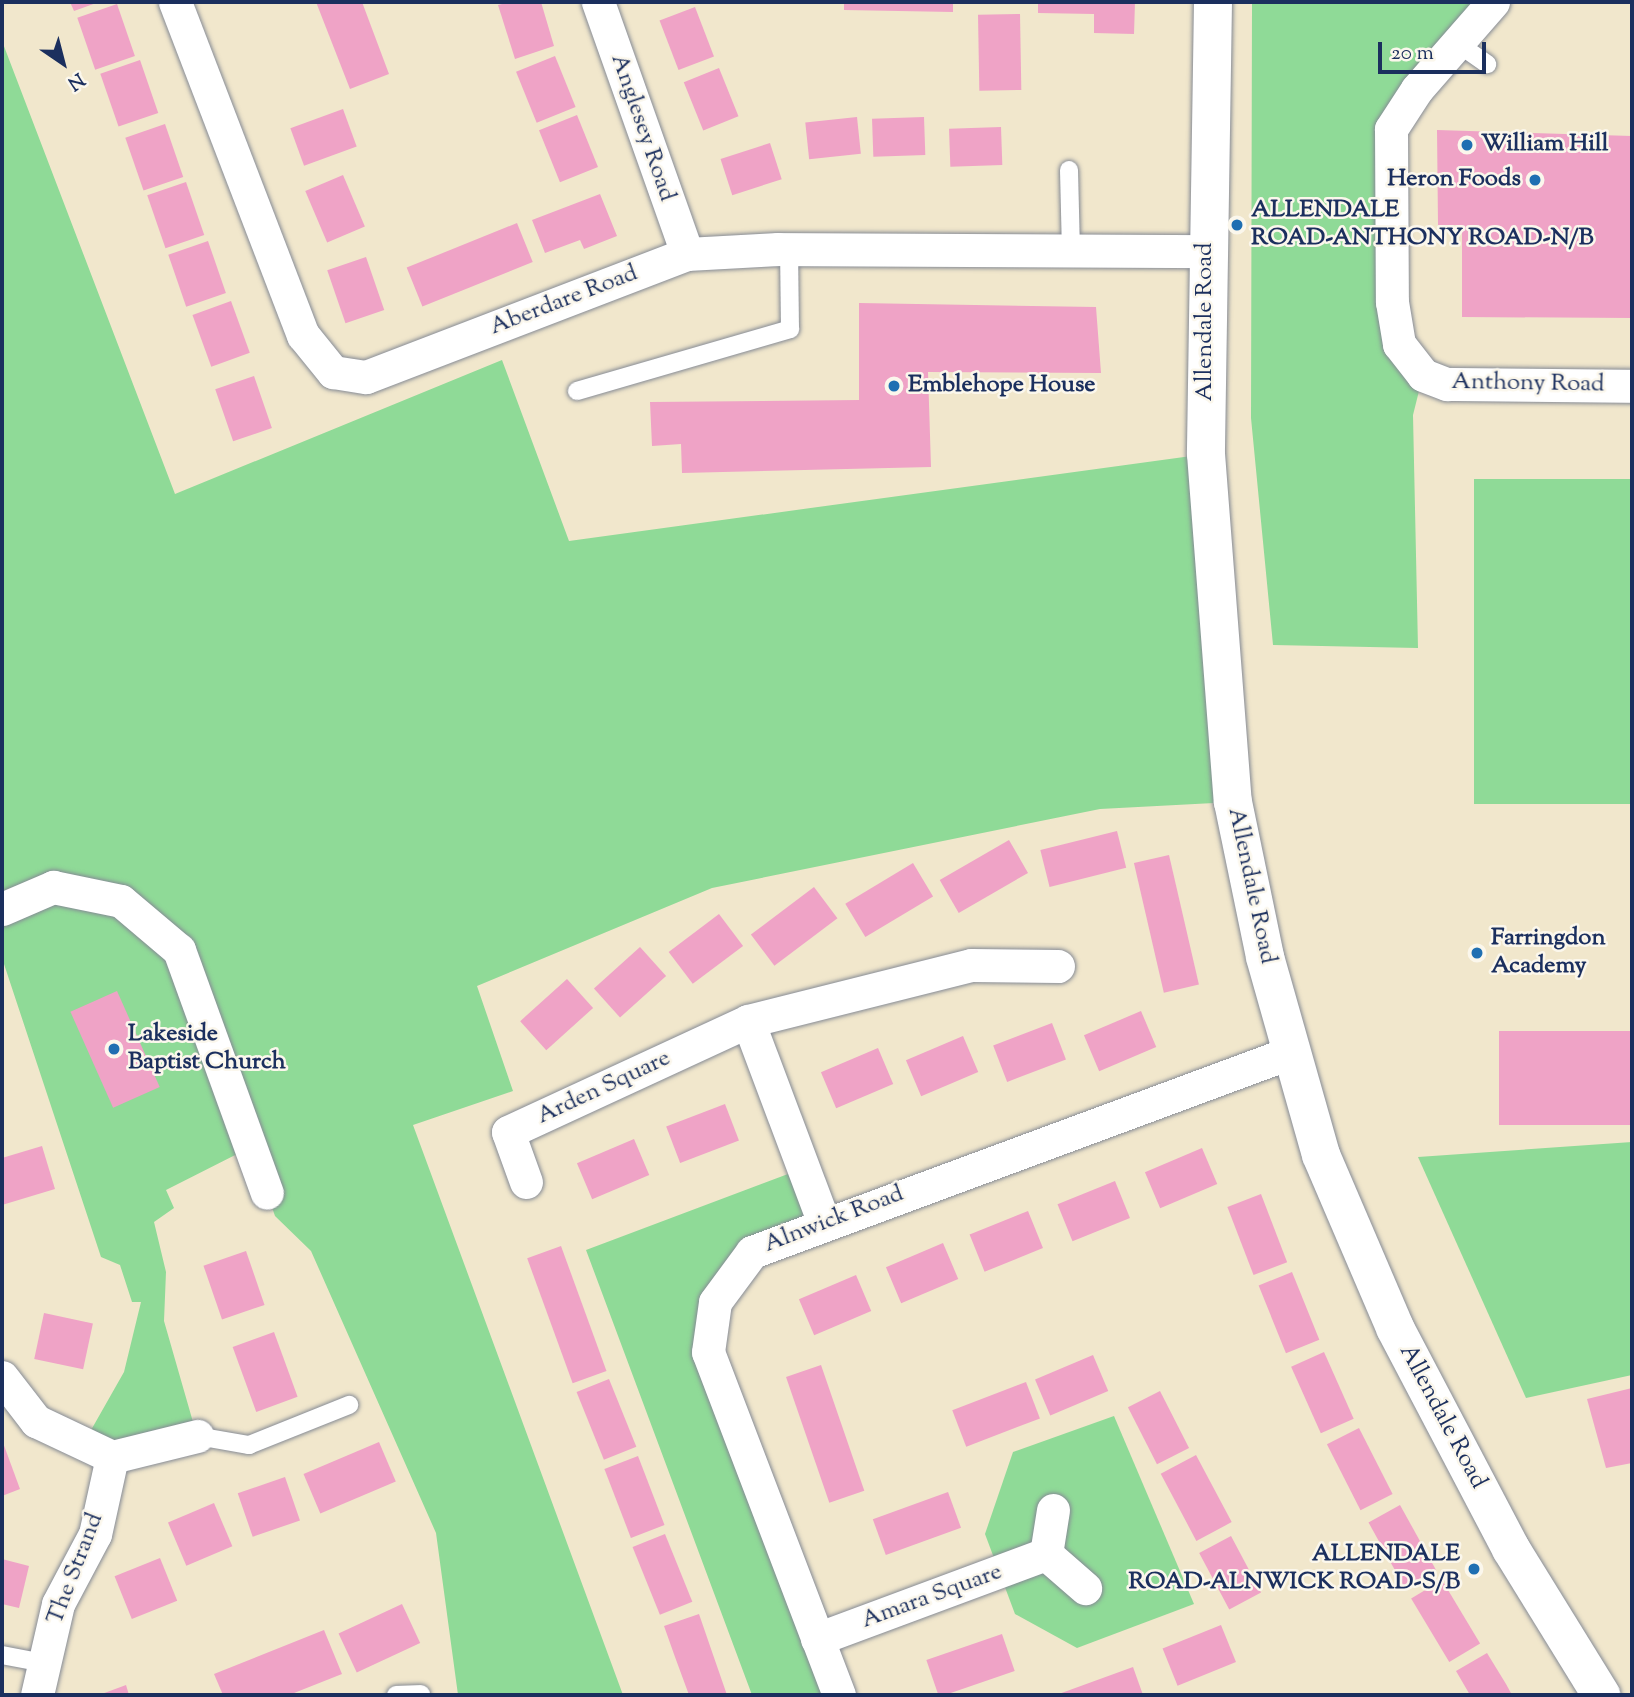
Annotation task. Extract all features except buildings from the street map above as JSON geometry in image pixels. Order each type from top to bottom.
[{"type":"street","name":"Aberdare Road","points":[[174,2],[303,335],[332,372],[366,377],[687,254],[789,249],[1206,251]]},
{"type":"street","name":"Anglesey Road","points":[[598,2],[687,254]]},
{"type":"street","name":"Allendale Road","points":[[1213,2],[1206,251],[1206,454],[1221,696],[1233,802],[1289,1052],[1321,1155],[1395,1328],[1511,1549],[1601,1695]]},
{"type":"street","name":"Anthony Road","points":[[1493,2],[1457,43],[1391,129],[1392,302],[1399,344],[1423,375],[1447,384],[1632,386]]},
{"type":"street","points":[[2,909],[54,887],[121,901],[179,950],[267,1193]]},
{"type":"street","name":"Arden Square","points":[[526,1182],[508,1132],[748,1021],[971,965],[1058,966]]},
{"type":"street","points":[[748,1021],[824,1223]]},
{"type":"street","name":"Alnwick Road","points":[[839,1695],[708,1352],[715,1302],[752,1251],[1289,1052]]},
{"type":"street","points":[[3,1384],[36,1421],[112,1457],[197,1436]]},
{"type":"street","name":"The Strand","points":[[37,1695],[58,1604],[95,1534],[112,1457]]},
{"type":"street","points":[[1054,1510],[1046,1554],[1085,1588]]},
{"type":"street","name":"Amara Square","points":[[817,1639],[1046,1554]]},
{"type":"lane","points":[[1457,43],[1487,64]]},
{"type":"lane","points":[[1069,170],[1070,250]]},
{"type":"lane","points":[[577,391],[790,329],[789,249]]},
{"type":"lane","points":[[197,1436],[248,1445],[349,1405]]},
{"type":"lane","points":[[2,1655],[44,1663]]},
{"type":"lane","points":[[396,1695],[421,1694]]},
{"type":"green space","points":[[1252,2],[1493,2],[1391,129],[1392,302],[1423,375],[1413,415],[1418,648],[1273,645],[1251,418]]},
{"type":"green space","points":[[2,41],[175,494],[502,360],[569,541],[1206,454],[1233,802],[1100,809],[712,888],[477,986],[513,1091],[413,1125],[623,1695],[458,1695],[436,1533],[311,1251],[275,1216],[251,1147],[166,1190],[174,1208],[154,1222],[166,1272],[164,1321],[197,1436],[82,1446],[124,1372],[141,1302],[132,1302],[120,1265],[101,1257],[2,958]]},
{"type":"green space","points":[[1474,479],[1632,479],[1632,804],[1474,804]]},
{"type":"green space","points":[[1632,1142],[1632,1375],[1526,1398],[1418,1157]]},
{"type":"green space","points":[[804,1168],[824,1223],[752,1252],[708,1352],[839,1695],[752,1695],[586,1250]]},
{"type":"green space","points":[[1114,1416],[1194,1604],[1077,1648],[1015,1614],[985,1534],[1013,1452]]},
{"type":"place","name":"William Hill","points":[[1467,145]]},
{"type":"place","name":"Heron Foods","points":[[1535,180]]},
{"type":"place","name":"ALLENDALE ROAD-ANTHONY ROAD-N/B","points":[[1237,225]]},
{"type":"place","name":"Emblehope House","points":[[894,386]]},
{"type":"place","name":"Farringdon Academy","points":[[1477,953]]},
{"type":"place","name":"Lakeside Baptist Church","points":[[114,1049]]},
{"type":"place","name":"ALLENDALE ROAD-ALNWICK ROAD-S/B","points":[[1474,1569]]}]
